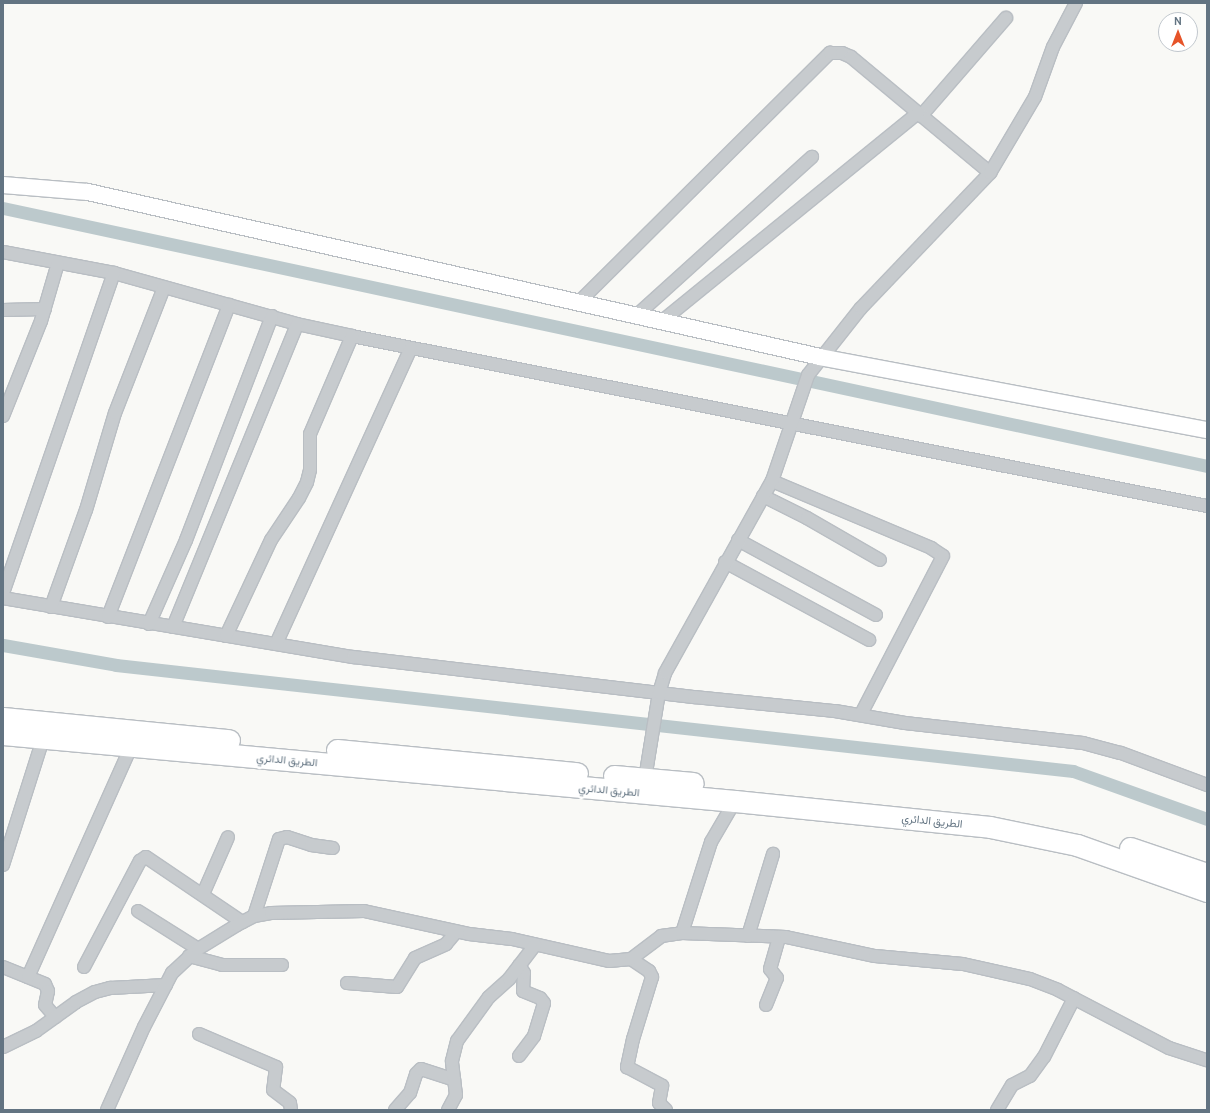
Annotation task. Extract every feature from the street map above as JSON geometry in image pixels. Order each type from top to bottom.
[{"type":"highway","name":"الطريق الدائري","points":[[3,718],[645,779],[1042,823],[1080,831],[1207,874]]},
{"type":"highway","name":"الطريق الدائري","points":[[3,734],[43,739],[735,801],[990,827],[1077,845],[1207,891]]},
{"type":"street","points":[[645,779],[656,707],[665,673],[725,562],[772,481],[808,375],[861,308],[990,173],[1035,97],[1053,47],[1076,3]]},
{"type":"street","points":[[662,321],[920,114],[1006,18]]},
{"type":"street","points":[[580,302],[830,53],[835,52],[851,57],[990,173]]},
{"type":"street","points":[[637,315],[812,157]]},
{"type":"street","points":[[3,185],[94,193],[580,302],[820,358],[1207,430]]},
{"type":"street","points":[[3,252],[114,273],[297,324],[352,336],[791,425],[1207,506]]},
{"type":"street","points":[[3,416],[45,309],[58,262]]},
{"type":"street","points":[[3,593],[114,273]]},
{"type":"street","points":[[51,607],[86,510],[115,413],[164,286]]},
{"type":"street","points":[[108,617],[229,305]]},
{"type":"street","points":[[4,314],[45,309]]},
{"type":"street","points":[[149,624],[189,532],[272,316]]},
{"type":"street","points":[[173,627],[297,324]]},
{"type":"street","points":[[226,636],[271,540],[299,498],[307,482],[310,470],[310,434],[352,336]]},
{"type":"street","points":[[276,644],[412,348]]},
{"type":"street","points":[[772,481],[931,548],[943,556],[861,714]]},
{"type":"street","points":[[764,496],[807,518],[880,560]]},
{"type":"street","points":[[738,540],[876,615]]},
{"type":"street","points":[[725,562],[869,640]]},
{"type":"street","points":[[3,598],[149,624],[353,656],[659,693],[861,714],[905,723],[1098,746],[1207,785]]},
{"type":"street","points":[[3,865],[43,739]]},
{"type":"street","points":[[28,977],[131,747]]},
{"type":"street","points":[[682,933],[711,842],[735,801]]},
{"type":"street","points":[[203,894],[228,837]]},
{"type":"street","points":[[254,916],[279,839],[287,837],[311,845],[334,848]]},
{"type":"street","points":[[748,936],[772,854]]},
{"type":"street","points":[[84,967],[143,858],[151,858],[242,922]]},
{"type":"street","points":[[138,911],[194,953],[222,965],[282,965]]},
{"type":"street","points":[[107,1110],[172,973],[194,953],[254,916],[364,911],[456,932],[535,945],[604,960],[631,959],[661,936],[682,933],[779,937],[875,956],[943,961],[990,969],[1030,979],[1074,998],[1169,1048],[1207,1060]]},
{"type":"street","points":[[347,983],[397,987],[415,958],[446,944],[456,932]]},
{"type":"street","points":[[766,1005],[777,978],[770,969],[779,937]]},
{"type":"street","points":[[448,1110],[456,1095],[452,1062],[457,1041],[489,997],[519,965],[535,945]]},
{"type":"street","points":[[631,959],[649,971],[652,977],[633,1039],[627,1067],[662,1086],[659,1103],[666,1110]]},
{"type":"street","points":[[519,965],[524,973],[523,991],[540,998],[544,1003],[534,1036],[519,1056]]},
{"type":"street","points":[[3,967],[28,977],[47,987],[44,1001],[55,1017]]},
{"type":"street","points":[[3,1047],[27,1037],[85,996],[104,989],[166,985]]},
{"type":"street","points":[[997,1110],[1012,1085],[1030,1076],[1044,1057],[1074,998]]},
{"type":"street","points":[[199,1034],[276,1067],[273,1090],[290,1103],[291,1110]]},
{"type":"street","points":[[395,1110],[410,1093],[421,1069],[454,1080]]},
{"type":"waterway","points":[[3,208],[1207,466]]},
{"type":"waterway","points":[[3,645],[116,665],[1073,771],[1207,819]]}]
